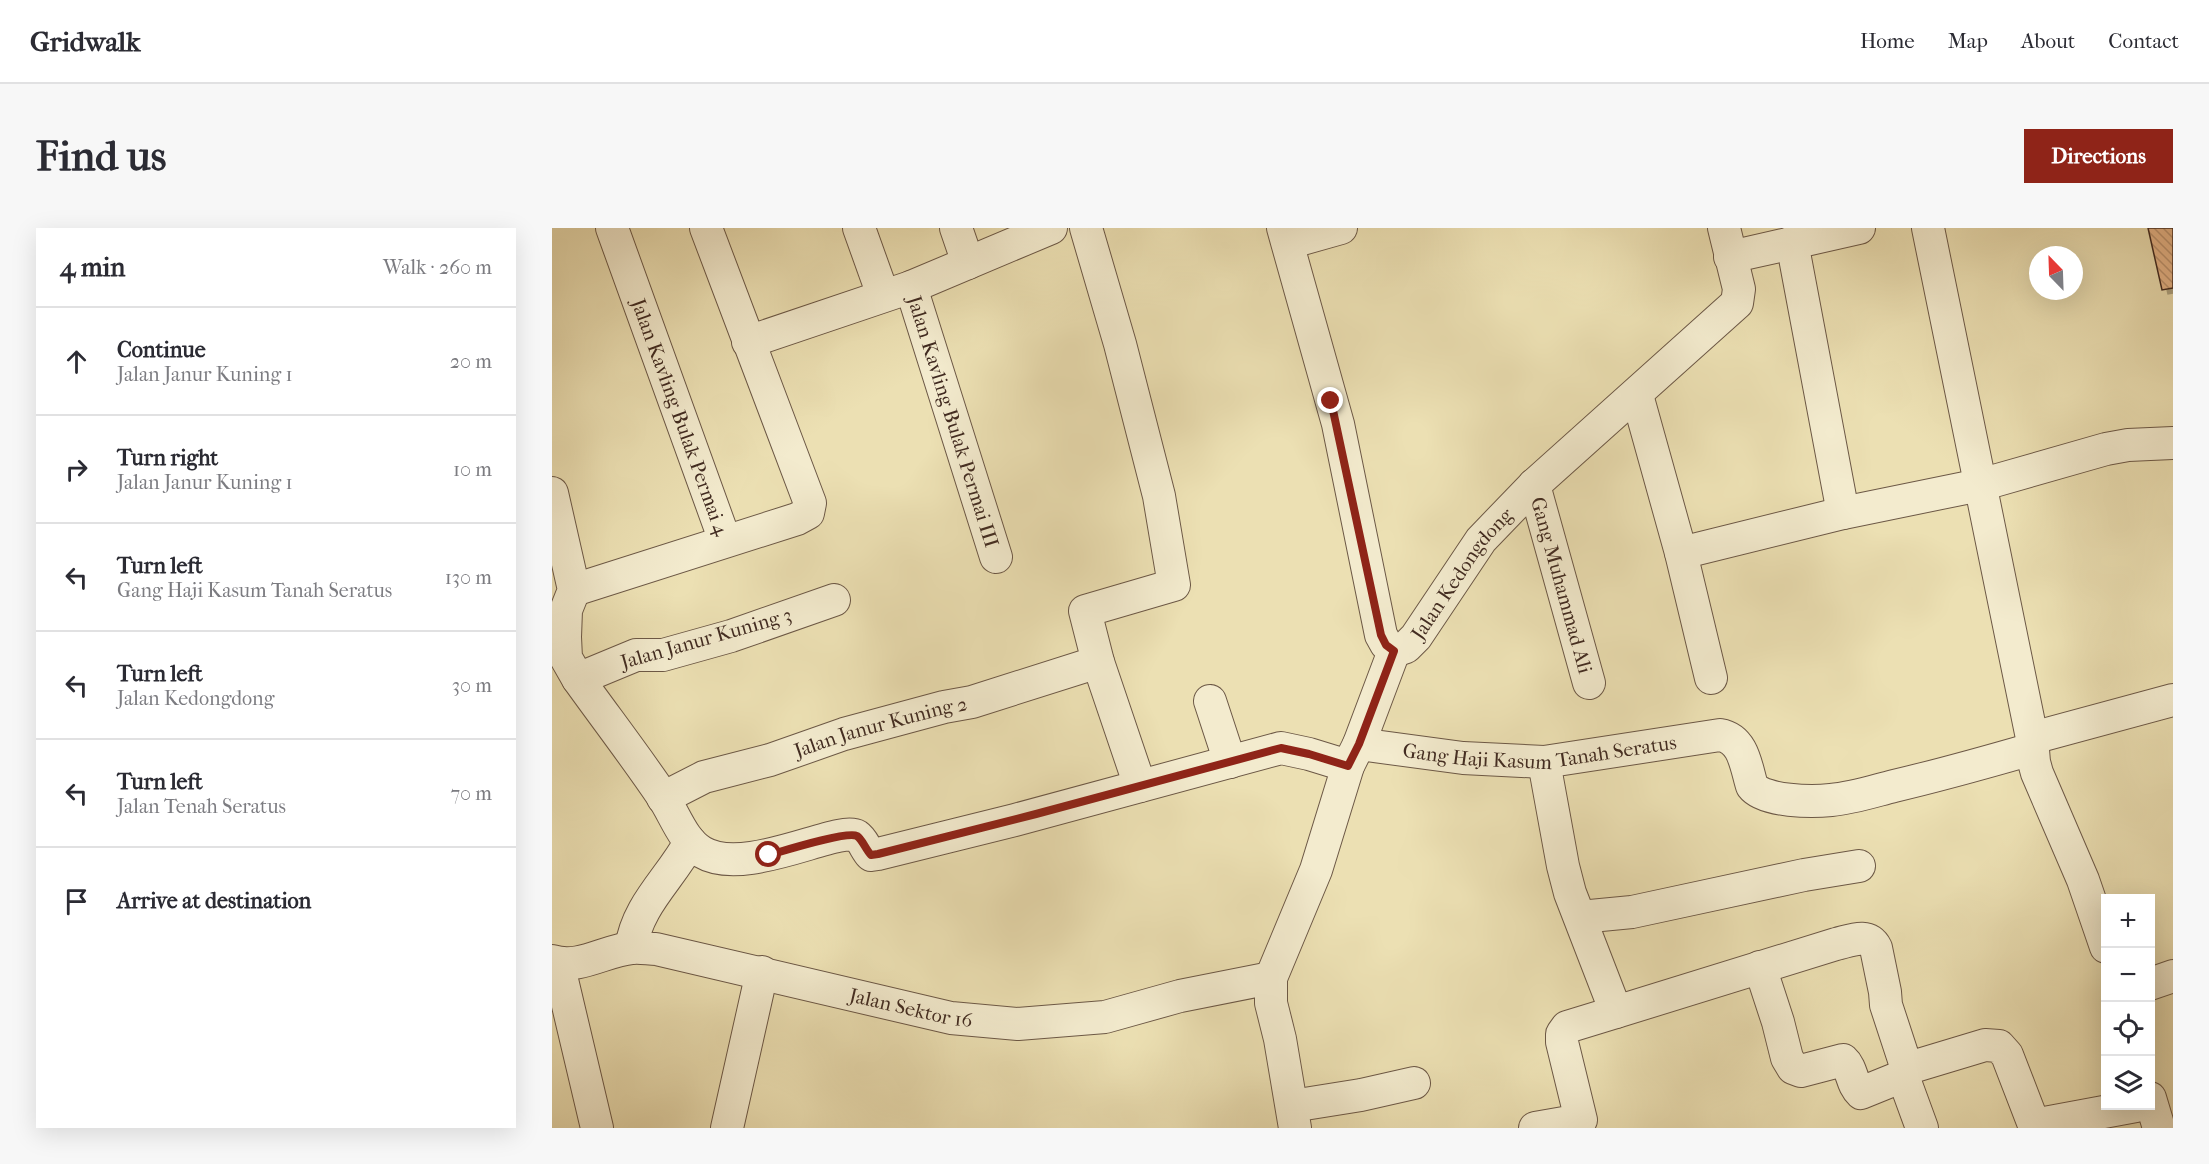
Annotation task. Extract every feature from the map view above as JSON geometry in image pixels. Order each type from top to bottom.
[{"type":"street","name":"Jalan Kavling Bulak Permai 4","points":[[612,228],[725,541],[797,519],[808,513],[810,503],[706,228]]},
{"type":"street","name":"Jalan Kavling Bulak Permai III","points":[[859,228],[897,291],[996,557]]},
{"type":"street","points":[[956,228],[968,263]]},
{"type":"street","points":[[748,342],[897,291],[1051,228]]},
{"type":"street","points":[[1086,228],[1120,344],[1159,496],[1174,585],[1085,611],[1098,662],[1140,786]]},
{"type":"street","points":[[1341,228],[1286,235],[1338,424],[1381,635],[1386,645],[1394,651]]},
{"type":"street","points":[[1727,243],[1792,242],[1859,228]]},
{"type":"street","points":[[1928,228],[2037,773],[2083,880],[2101,932]]},
{"type":"street","points":[[1792,242],[1843,513]]},
{"type":"street","name":"Jalan Kedongdong","points":[[1293,1117],[1280,1039],[1271,1004],[1271,978],[1316,870],[1354,755],[1394,651],[1406,647],[1416,637],[1480,540],[1534,485],[1737,303],[1739,289],[1727,243]]},
{"type":"street","points":[[1637,394],[1681,553],[1711,678]]},
{"type":"street","points":[[1681,553],[1843,513],[1980,485],[2106,449],[2128,445],[2173,443]]},
{"type":"street","name":"Gang Muhammad Ali","points":[[1534,485],[1589,683]]},
{"type":"street","points":[[552,493],[574,590],[559,638],[566,658],[578,679],[663,798],[690,842],[678,864],[643,909],[634,930],[631,948]]},
{"type":"street","points":[[574,590],[725,541]]},
{"type":"street","name":"Jalan Janur Kuning 3","points":[[578,679],[636,655],[663,655],[731,636],[834,600]]},
{"type":"street","name":"Jalan Janur Kuning 2","points":[[663,798],[704,777],[770,760],[844,734],[944,707],[972,702],[1098,662]]},
{"type":"street","points":[[2032,743],[2173,700]]},
{"type":"street","points":[[1210,701],[1230,762]]},
{"type":"street","name":"Gang Haji Kasum Tanah Seratus","points":[[690,842],[703,853],[736,861],[851,835],[859,837],[871,855],[1281,748],[1309,754],[1544,762],[1720,735],[1734,740],[1738,745],[1755,790],[1772,797],[1817,800],[1856,795],[1937,776],[2032,743]]},
{"type":"street","points":[[1544,762],[1570,893],[1616,1012]]},
{"type":"street","points":[[1580,917],[1632,912],[1804,875],[1859,866]]},
{"type":"street","points":[[1535,1128],[1581,1120],[1562,1042],[1562,1034],[1567,1027],[1855,939],[1871,941],[1876,948],[1886,992],[1886,1005],[1922,1128]]},
{"type":"street","name":"Jalan Sektor 16","points":[[555,962],[585,961],[631,948],[656,949],[951,1018],[1018,1024],[1105,1017],[1180,996],[1271,978]]},
{"type":"street","points":[[555,962],[597,1128]]},
{"type":"street","points":[[1760,967],[1778,1022],[1784,1049],[1793,1068],[1801,1071],[1836,1060],[1844,1060],[1861,1093],[1912,1067],[1985,1045],[1999,1046],[2007,1056],[2030,1126],[2124,1110]]},
{"type":"street","points":[[727,1128],[762,972]]},
{"type":"street","points":[[2155,983],[2173,976]]},
{"type":"street","points":[[1293,1117],[1361,1095],[1414,1083]]},
{"type":"building","points":[[2148,228],[2173,228],[2173,288],[2162,290]]},
{"type":"route","points":[[769,855],[855,835],[859,837],[871,855],[878,854],[1281,748],[1348,766],[1359,744],[1394,651],[1386,645],[1381,635],[1338,424],[1331,401]]}]
